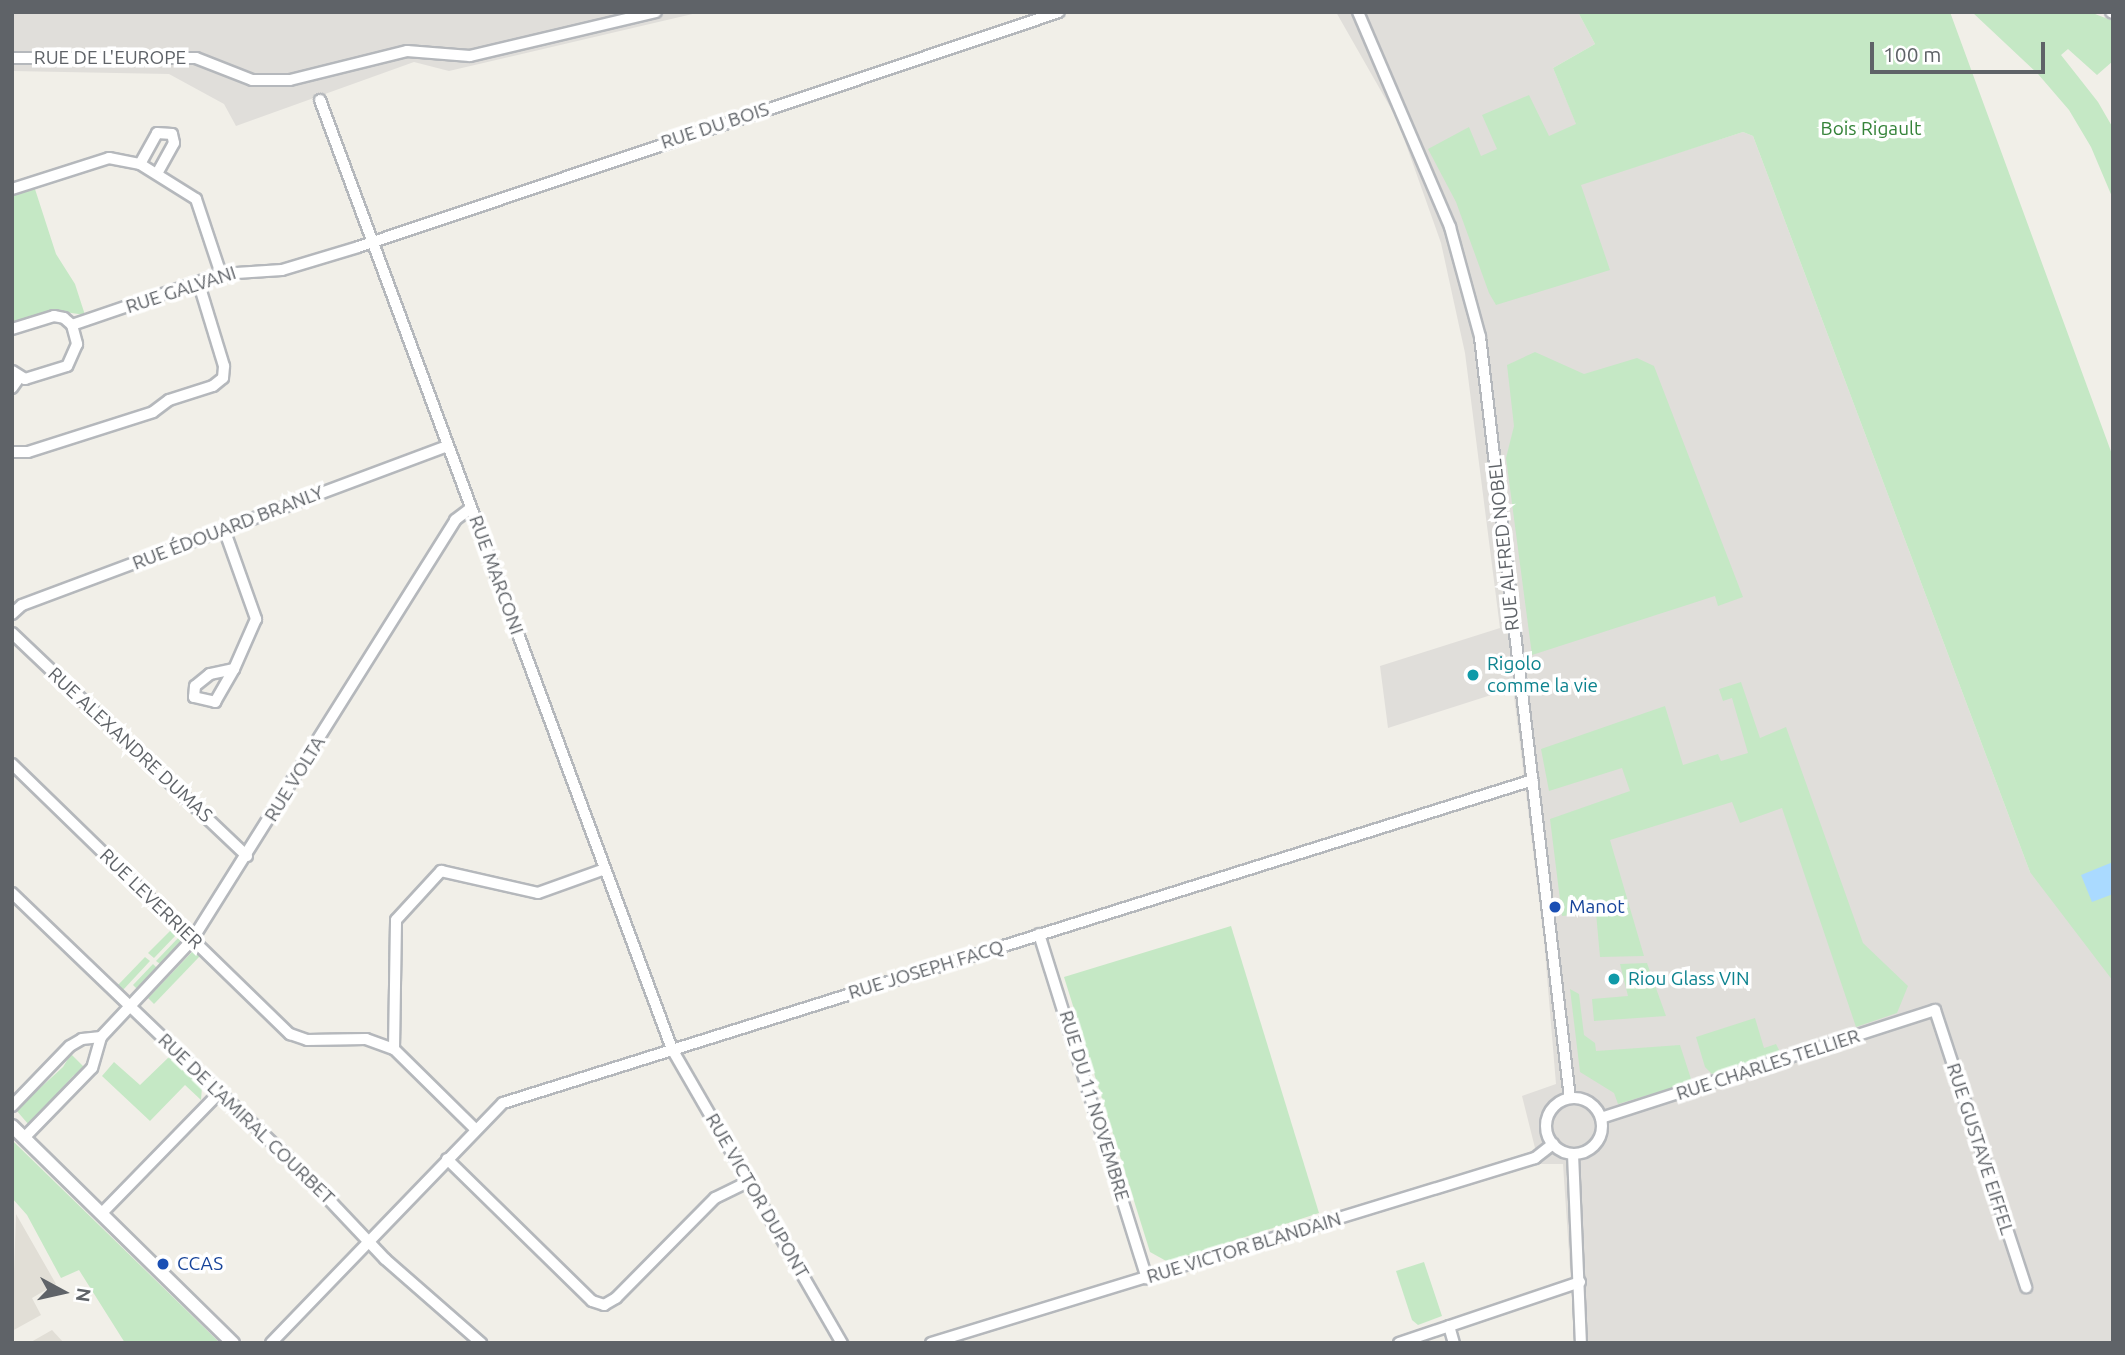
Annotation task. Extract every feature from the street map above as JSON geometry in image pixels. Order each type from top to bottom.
[{"type":"street","name":"RUE DE L'EUROPE","points":[[12,58],[196,58],[252,80],[290,80],[407,51],[470,56],[656,12]]},
{"type":"street","name":"RUE DU BOIS","points":[[372,239],[1059,12]]},
{"type":"street","name":"RUE ALFRED NOBEL","points":[[1358,12],[1450,227],[1477,324],[1570,1098]]},
{"type":"street","name":"RUE MARCONI","points":[[320,100],[673,1049]]},
{"type":"street","points":[[140,164],[158,133],[172,134],[174,143],[157,174]]},
{"type":"street","points":[[12,189],[109,158],[140,164],[197,199],[221,274]]},
{"type":"street","name":"RUE GALVANI","points":[[72,325],[199,284],[221,274],[282,271],[372,239]]},
{"type":"street","points":[[12,452],[27,452],[153,412],[223,378],[224,366],[199,284]]},
{"type":"street","points":[[12,329],[54,316],[72,325],[77,344],[67,366],[16,375],[12,388]]},
{"type":"street","name":"RUE ÉDOUARD BRANLY","points":[[12,614],[22,605],[447,446]]},
{"type":"street","name":"RUE VOLTA","points":[[24,1138],[92,1068],[101,1037],[192,940],[455,520],[471,508]]},
{"type":"street","points":[[224,529],[256,620],[234,670]]},
{"type":"street","name":"RUE ALEXANDRE DUMAS","points":[[12,634],[247,856]]},
{"type":"street","name":"RUE LEVERRIER","points":[[12,764],[290,1034],[307,1040],[366,1040],[394,1049]]},
{"type":"street","name":"RUE JOSEPH FACQ","points":[[271,1343],[503,1103],[1532,780]]},
{"type":"street","points":[[475,1129],[394,1049],[396,920],[441,871],[538,893],[605,869]]},
{"type":"street","name":"RUE DE L'AMIRAL COURBET","points":[[12,893],[218,1094],[299,1168],[369,1242],[481,1343]]},
{"type":"street","name":"RUE DU 11 NOVEMBRE","points":[[1039,934],[1147,1278]]},
{"type":"street","name":"RUE CHARLES TELLIER","points":[[1601,1118],[1934,1010]]},
{"type":"street","name":"RUE GUSTAVE EIFFEL","points":[[1934,1010],[2026,1287]]},
{"type":"street","points":[[12,1106],[70,1046],[82,1039],[101,1037]]},
{"type":"street","name":"RUE VICTOR DUPONT","points":[[673,1049],[842,1343]]},
{"type":"street","points":[[101,1214],[218,1094]]},
{"type":"street","points":[[1570,1098],[1586,1100],[1601,1118],[1599,1139],[1593,1147],[1573,1154],[1553,1144],[1547,1120],[1555,1105],[1570,1098]]},
{"type":"street","points":[[12,1126],[233,1343]]},
{"type":"street","name":"RUE VICTOR BLANDAIN","points":[[931,1343],[1535,1158],[1553,1144]]},
{"type":"street","points":[[1573,1154],[1581,1343]]},
{"type":"street","points":[[447,1159],[592,1301],[604,1305],[617,1298],[715,1198],[748,1182]]},
{"type":"street","points":[[1399,1343],[1580,1282]]},
{"type":"street","points":[[1448,1326],[1454,1343]]},
{"type":"shaded area","points":[[12,12],[701,12],[449,71],[414,62],[236,126],[224,104],[169,74],[12,71]]},
{"type":"shaded area","points":[[1336,12],[1578,12],[1595,44],[1553,68],[1599,178],[1743,132],[1753,136],[2030,872],[2113,827],[2113,1343],[1575,1343],[1563,1164],[1539,1164],[1522,1096],[1556,1084],[1544,940],[1513,688],[1388,728],[1380,666],[1500,628],[1465,353],[1441,243],[1397,119]]},
{"type":"shaded area","points":[[16,1214],[56,1284],[32,1298],[41,1315],[12,1331]]},
{"type":"shaded area","points":[[52,1330],[64,1343],[30,1343],[31,1342]]},
{"type":"green space","name":"Bois Rigault","points":[[1578,12],[1950,12],[2113,457],[2113,981],[2030,872],[1753,136],[1743,132],[1581,185],[1610,270],[1496,305],[1489,293],[1456,202],[1428,149],[1469,127],[1481,156],[1497,149],[1482,115],[1529,95],[1549,136],[1576,124],[1553,68],[1595,44]]},
{"type":"green space","points":[[1972,12],[2090,12],[2113,21],[2113,61],[2097,75],[2068,49],[2061,55],[2098,102],[2113,128],[2113,199],[2091,147],[2069,110],[2038,74]]},
{"type":"green space","points":[[34,186],[56,254],[75,284],[85,315],[58,311],[12,324],[12,193]]},
{"type":"green space","points":[[1535,352],[1584,374],[1637,358],[1654,366],[1743,597],[1718,606],[1715,596],[1532,655],[1506,458],[1514,426],[1507,365]]},
{"type":"green space","points":[[1741,682],[1760,738],[1786,727],[1863,943],[1908,986],[1897,1013],[1856,1027],[1782,808],[1740,823],[1732,802],[1610,840],[1644,956],[1600,957],[1596,913],[1562,916],[1550,819],[1630,791],[1622,768],[1549,791],[1541,749],[1665,706],[1683,765],[1718,754],[1721,761],[1748,753],[1732,698],[1723,701],[1719,689]]},
{"type":"green space","points":[[1231,926],[1319,1213],[1168,1262],[1150,1252],[1064,977]]},
{"type":"green space","points":[[172,929],[177,934],[154,958],[148,953]]},
{"type":"green space","points":[[180,936],[180,949],[163,966],[156,961]]},
{"type":"green space","points":[[194,950],[200,956],[154,1004],[148,998]]},
{"type":"green space","points":[[145,957],[150,961],[123,990],[118,985]]},
{"type":"green space","points":[[1647,963],[1666,1016],[1594,1021],[1592,999],[1628,996],[1620,964]]},
{"type":"green space","points":[[153,964],[159,970],[139,991],[133,985]]},
{"type":"green space","points":[[1570,989],[1579,994],[1584,1035],[1595,1043],[1596,1051],[1680,1045],[1692,1082],[1618,1104],[1614,1093],[1580,1072]]},
{"type":"green space","points":[[1755,1018],[1764,1048],[1776,1044],[1780,1052],[1712,1074],[1705,1067],[1696,1037]]},
{"type":"green space","points":[[71,1054],[85,1068],[73,1076],[29,1125],[16,1110],[63,1067]]},
{"type":"green space","points":[[169,1057],[202,1087],[201,1100],[185,1085],[150,1121],[102,1076],[114,1062],[140,1085]]},
{"type":"green space","points":[[12,1140],[220,1343],[125,1343],[79,1270],[61,1278],[27,1215],[12,1198]]},
{"type":"green space","points":[[1424,1262],[1442,1316],[1418,1325],[1412,1320],[1396,1271]]},
{"type":"water","points":[[2113,862],[2113,894],[2092,902],[2081,875]]},
{"type":"place","name":"Rigolo comme la vie","points":[[1473,675]]},
{"type":"place","name":"Manot","points":[[1555,907]]},
{"type":"place","name":"Riou Glass VIN","points":[[1614,979]]},
{"type":"place","name":"CCAS","points":[[163,1264]]}]
